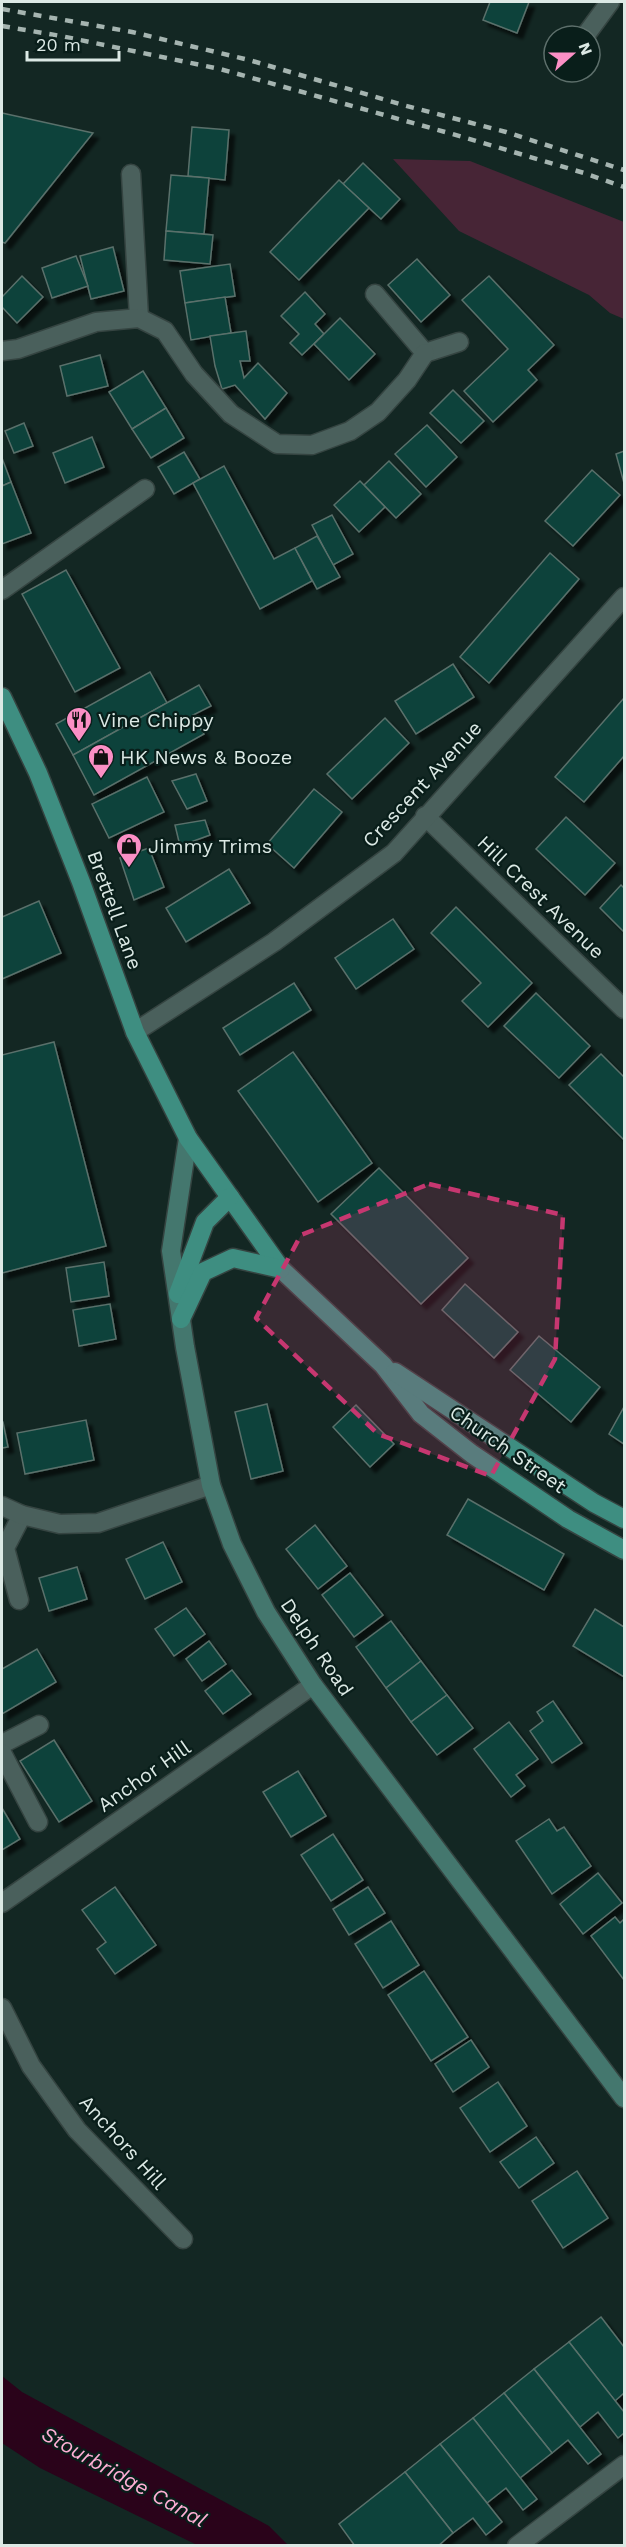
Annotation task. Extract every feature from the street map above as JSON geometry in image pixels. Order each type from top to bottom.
[{"type":"main road","name":"Brettell Lane","points":[[2,697],[38,773],[81,882],[135,1032],[188,1138]]},
{"type":"main road","name":"Church Street","points":[[188,1138],[282,1269],[383,1365],[421,1414],[472,1454],[568,1519],[624,1550]]},
{"type":"main road","name":"Delph Road","points":[[188,1138],[171,1251],[180,1319],[211,1485],[232,1544],[266,1612],[312,1685],[624,2098]]},
{"type":"main road","points":[[178,1294],[205,1222],[230,1197]]},
{"type":"main road","points":[[180,1319],[203,1272],[233,1258],[282,1269]]},
{"type":"main road","name":"Church Street","points":[[383,1365],[594,1503],[624,1518]]},
{"type":"street","points":[[594,24],[610,2]]},
{"type":"street","points":[[131,174],[139,318]]},
{"type":"street","points":[[375,294],[425,353]]},
{"type":"street","points":[[2,351],[18,349],[96,322],[139,318],[165,331],[194,374],[231,414],[277,444],[312,445],[350,430],[378,412],[407,380],[425,353],[459,342]]},
{"type":"street","points":[[2,590],[145,489]]},
{"type":"street","name":"Crescent Avenue","points":[[135,1032],[283,936],[394,853],[624,597]]},
{"type":"street","name":"Hill Crest Avenue","points":[[426,816],[624,1010]]},
{"type":"street","points":[[2,1506],[22,1515],[60,1524],[98,1523],[211,1485]]},
{"type":"street","points":[[19,1600],[5,1548],[22,1515]]},
{"type":"street","name":"Anchor Hill","points":[[2,1903],[312,1685]]},
{"type":"street","points":[[2,1744],[39,1725]]},
{"type":"street","points":[[2,1753],[38,1822]]},
{"type":"street","name":"Anchors Hill","points":[[2,2008],[30,2066],[77,2130],[183,2239]]},
{"type":"street","points":[[517,2546],[621,2476]]},
{"type":"highlighted area","points":[[429,1184],[563,1215],[555,1359],[491,1476],[378,1434],[256,1318],[301,1235]]},
{"type":"shaded area","points":[[393,159],[470,161],[624,222],[624,319],[610,313],[589,295],[459,231]]},
{"type":"water","name":"Stourbridge Canal","points":[[2,2376],[22,2392],[269,2526],[288,2545],[197,2545],[40,2468],[2,2443]]},
{"type":"building","points":[[490,2],[529,2],[517,33],[483,20]]},
{"type":"building","points":[[2,113],[93,133],[5,243],[2,242]]},
{"type":"building","points":[[192,127],[229,130],[225,180],[188,176]]},
{"type":"building","points":[[363,163],[400,199],[381,219],[343,184]]},
{"type":"building","points":[[171,175],[209,178],[204,234],[166,231]]},
{"type":"building","points":[[339,180],[369,208],[299,280],[270,252]]},
{"type":"building","points":[[166,231],[213,235],[210,264],[164,260]]},
{"type":"building","points":[[113,247],[124,291],[91,299],[80,256]]},
{"type":"building","points":[[76,256],[88,286],[52,298],[42,268]]},
{"type":"building","points":[[417,259],[450,295],[421,322],[388,285]]},
{"type":"building","points":[[230,264],[235,296],[185,303],[180,271]]},
{"type":"building","points":[[22,276],[43,297],[17,323],[2,307],[2,297]]},
{"type":"building","points":[[489,276],[554,345],[528,370],[537,380],[493,422],[464,391],[508,349],[462,300]]},
{"type":"building","points":[[305,292],[325,314],[315,324],[324,334],[302,355],[290,343],[299,334],[281,316]]},
{"type":"building","points":[[225,297],[231,333],[191,340],[185,303]]},
{"type":"building","points":[[340,318],[375,354],[349,380],[314,344]]},
{"type":"building","points":[[246,331],[250,361],[240,361],[244,378],[258,363],[287,393],[265,419],[235,385],[222,389],[215,366],[210,336]]},
{"type":"building","points":[[100,355],[108,386],[67,396],[60,366]]},
{"type":"building","points":[[143,371],[166,408],[132,429],[109,392]]},
{"type":"building","points":[[453,390],[484,421],[461,443],[430,413]]},
{"type":"building","points":[[166,408],[184,438],[151,458],[132,429]]},
{"type":"building","points":[[24,423],[33,446],[14,453],[5,431]]},
{"type":"building","points":[[427,425],[457,457],[426,487],[395,454]]},
{"type":"building","points":[[92,437],[104,467],[65,483],[53,453]]},
{"type":"building","points":[[624,451],[624,483],[616,454]]},
{"type":"building","points":[[184,452],[200,479],[174,494],[158,467]]},
{"type":"building","points":[[2,458],[11,482],[2,486]]},
{"type":"building","points":[[389,461],[421,494],[396,518],[364,485]]},
{"type":"building","points":[[224,466],[274,559],[295,548],[312,581],[260,609],[193,483]]},
{"type":"building","points":[[592,470],[620,495],[573,546],[545,521]]},
{"type":"building","points":[[360,481],[385,507],[359,532],[334,505]]},
{"type":"building","points":[[11,482],[31,533],[2,544],[2,486]]},
{"type":"building","points":[[332,515],[353,554],[333,565],[312,525]]},
{"type":"building","points":[[317,536],[340,577],[317,589],[295,548]]},
{"type":"building","points":[[550,553],[579,579],[489,683],[460,657]]},
{"type":"building","points":[[66,570],[120,668],[75,692],[22,594]]},
{"type":"building","points":[[453,664],[474,697],[416,734],[395,701]]},
{"type":"building","points":[[150,672],[167,703],[73,755],[56,724]]},
{"type":"building","points":[[199,685],[211,706],[193,715],[204,734],[94,795],[73,755]]},
{"type":"building","points":[[624,698],[624,756],[584,802],[555,777]]},
{"type":"building","points":[[385,718],[409,743],[352,799],[327,774]]},
{"type":"building","points":[[196,774],[207,801],[187,809],[172,781]]},
{"type":"building","points":[[147,777],[164,812],[109,838],[92,804]]},
{"type":"building","points":[[314,789],[342,812],[294,868],[267,844]]},
{"type":"building","points":[[566,817],[615,863],[585,895],[536,849]]},
{"type":"building","points":[[205,820],[210,835],[180,846],[175,825]]},
{"type":"building","points":[[149,848],[164,887],[134,900],[120,858]]},
{"type":"building","points":[[229,869],[250,903],[186,942],[166,908]]},
{"type":"building","points":[[621,885],[624,888],[624,932],[600,908]]},
{"type":"building","points":[[39,901],[61,953],[2,979],[2,917]]},
{"type":"building","points":[[456,907],[532,983],[488,1027],[462,1001],[481,983],[431,933]]},
{"type":"building","points":[[393,919],[414,949],[356,989],[335,958]]},
{"type":"building","points":[[294,983],[311,1010],[240,1055],[223,1028]]},
{"type":"building","points":[[536,993],[590,1046],[559,1078],[504,1026]]},
{"type":"building","points":[[54,1042],[106,1246],[2,1273],[2,1055]]},
{"type":"building","points":[[293,1052],[372,1163],[318,1202],[238,1091]]},
{"type":"building","points":[[601,1054],[624,1077],[624,1140],[569,1085]]},
{"type":"building","points":[[379,1168],[468,1258],[421,1304],[331,1214]]},
{"type":"building","points":[[104,1262],[109,1296],[71,1302],[66,1268]]},
{"type":"building","points":[[465,1284],[518,1332],[494,1358],[442,1310]]},
{"type":"building","points":[[110,1304],[116,1339],[79,1346],[73,1310]]},
{"type":"building","points":[[539,1336],[600,1387],[571,1422],[510,1370]]},
{"type":"building","points":[[267,1404],[283,1471],[251,1479],[235,1412]]},
{"type":"building","points":[[356,1405],[394,1444],[370,1467],[333,1427]]},
{"type":"building","points":[[624,1407],[624,1444],[609,1434]]},
{"type":"building","points":[[86,1420],[94,1460],[25,1474],[17,1433]]},
{"type":"building","points":[[2,1422],[8,1447],[2,1448]]},
{"type":"building","points":[[468,1499],[564,1554],[544,1590],[447,1535]]},
{"type":"building","points":[[315,1525],[347,1566],[318,1589],[286,1549]]},
{"type":"building","points":[[163,1542],[182,1582],[145,1599],[126,1559]]},
{"type":"building","points":[[77,1567],[87,1599],[49,1611],[39,1578]]},
{"type":"building","points":[[350,1573],[383,1615],[354,1637],[322,1595]]},
{"type":"building","points":[[186,1608],[205,1634],[174,1656],[155,1629]]},
{"type":"building","points":[[595,1609],[624,1627],[624,1677],[573,1646]]},
{"type":"building","points":[[391,1621],[421,1661],[386,1688],[356,1647]]},
{"type":"building","points":[[209,1641],[226,1664],[202,1681],[186,1659]]},
{"type":"building","points":[[37,1649],[56,1682],[2,1714],[2,1669]]},
{"type":"building","points":[[421,1661],[447,1695],[411,1722],[386,1688]]},
{"type":"building","points":[[232,1670],[251,1694],[223,1714],[205,1691]]},
{"type":"building","points":[[447,1695],[473,1728],[437,1755],[411,1722]]},
{"type":"building","points":[[553,1701],[582,1743],[552,1763],[530,1731],[543,1721],[537,1712]]},
{"type":"building","points":[[509,1722],[538,1759],[516,1775],[525,1786],[511,1797],[474,1749]]},
{"type":"building","points":[[54,1740],[92,1801],[59,1822],[20,1761]]},
{"type":"building","points":[[298,1771],[326,1816],[291,1837],[263,1792]]},
{"type":"building","points":[[2,1808],[20,1839],[2,1850]]},
{"type":"building","points":[[549,1819],[557,1831],[564,1827],[591,1866],[552,1894],[516,1841]]},
{"type":"building","points":[[333,1834],[363,1880],[331,1901],[301,1855]]},
{"type":"building","points":[[598,1873],[622,1903],[583,1934],[560,1904]]},
{"type":"building","points":[[115,1887],[156,1945],[115,1974],[97,1949],[106,1942],[82,1910]]},
{"type":"building","points":[[368,1887],[385,1913],[349,1935],[333,1909]]},
{"type":"building","points":[[615,1917],[620,1923],[624,1919],[624,1980],[591,1936]]},
{"type":"building","points":[[391,1921],[419,1965],[383,1988],[355,1944]]},
{"type":"building","points":[[424,1971],[468,2037],[431,2061],[388,1995]]},
{"type":"building","points":[[471,2040],[489,2067],[453,2092],[435,2064]]},
{"type":"building","points":[[498,2082],[527,2126],[490,2152],[460,2108]]},
{"type":"building","points":[[536,2137],[554,2163],[519,2188],[500,2162]]},
{"type":"building","points":[[577,2171],[608,2218],[563,2248],[532,2201]]},
{"type":"building","points":[[601,2317],[624,2347],[624,2393],[615,2401],[569,2342]]},
{"type":"building","points":[[569,2342],[624,2412],[624,2433],[618,2438],[598,2412],[580,2427],[534,2369]]},
{"type":"building","points":[[534,2369],[601,2454],[588,2464],[568,2440],[552,2453],[504,2393]]},
{"type":"building","points":[[504,2393],[552,2453],[520,2478],[473,2418]]},
{"type":"building","points":[[473,2418],[537,2499],[523,2510],[506,2488],[487,2503],[440,2444]]},
{"type":"building","points":[[440,2444],[502,2522],[486,2535],[473,2518],[453,2533],[405,2472]]},
{"type":"building","points":[[405,2472],[453,2533],[438,2546],[355,2546],[339,2524]]},
{"type":"railway","points":[[2,9],[132,32],[249,60],[506,132],[624,170]]},
{"type":"railway","points":[[2,26],[220,69],[463,137],[624,187]]},
{"type":"place","name":"Vine Chippy","points":[[79,743]]},
{"type":"place","name":"HK News & Booze","points":[[101,780]]},
{"type":"place","name":"Jimmy Trims","points":[[129,869]]}]
